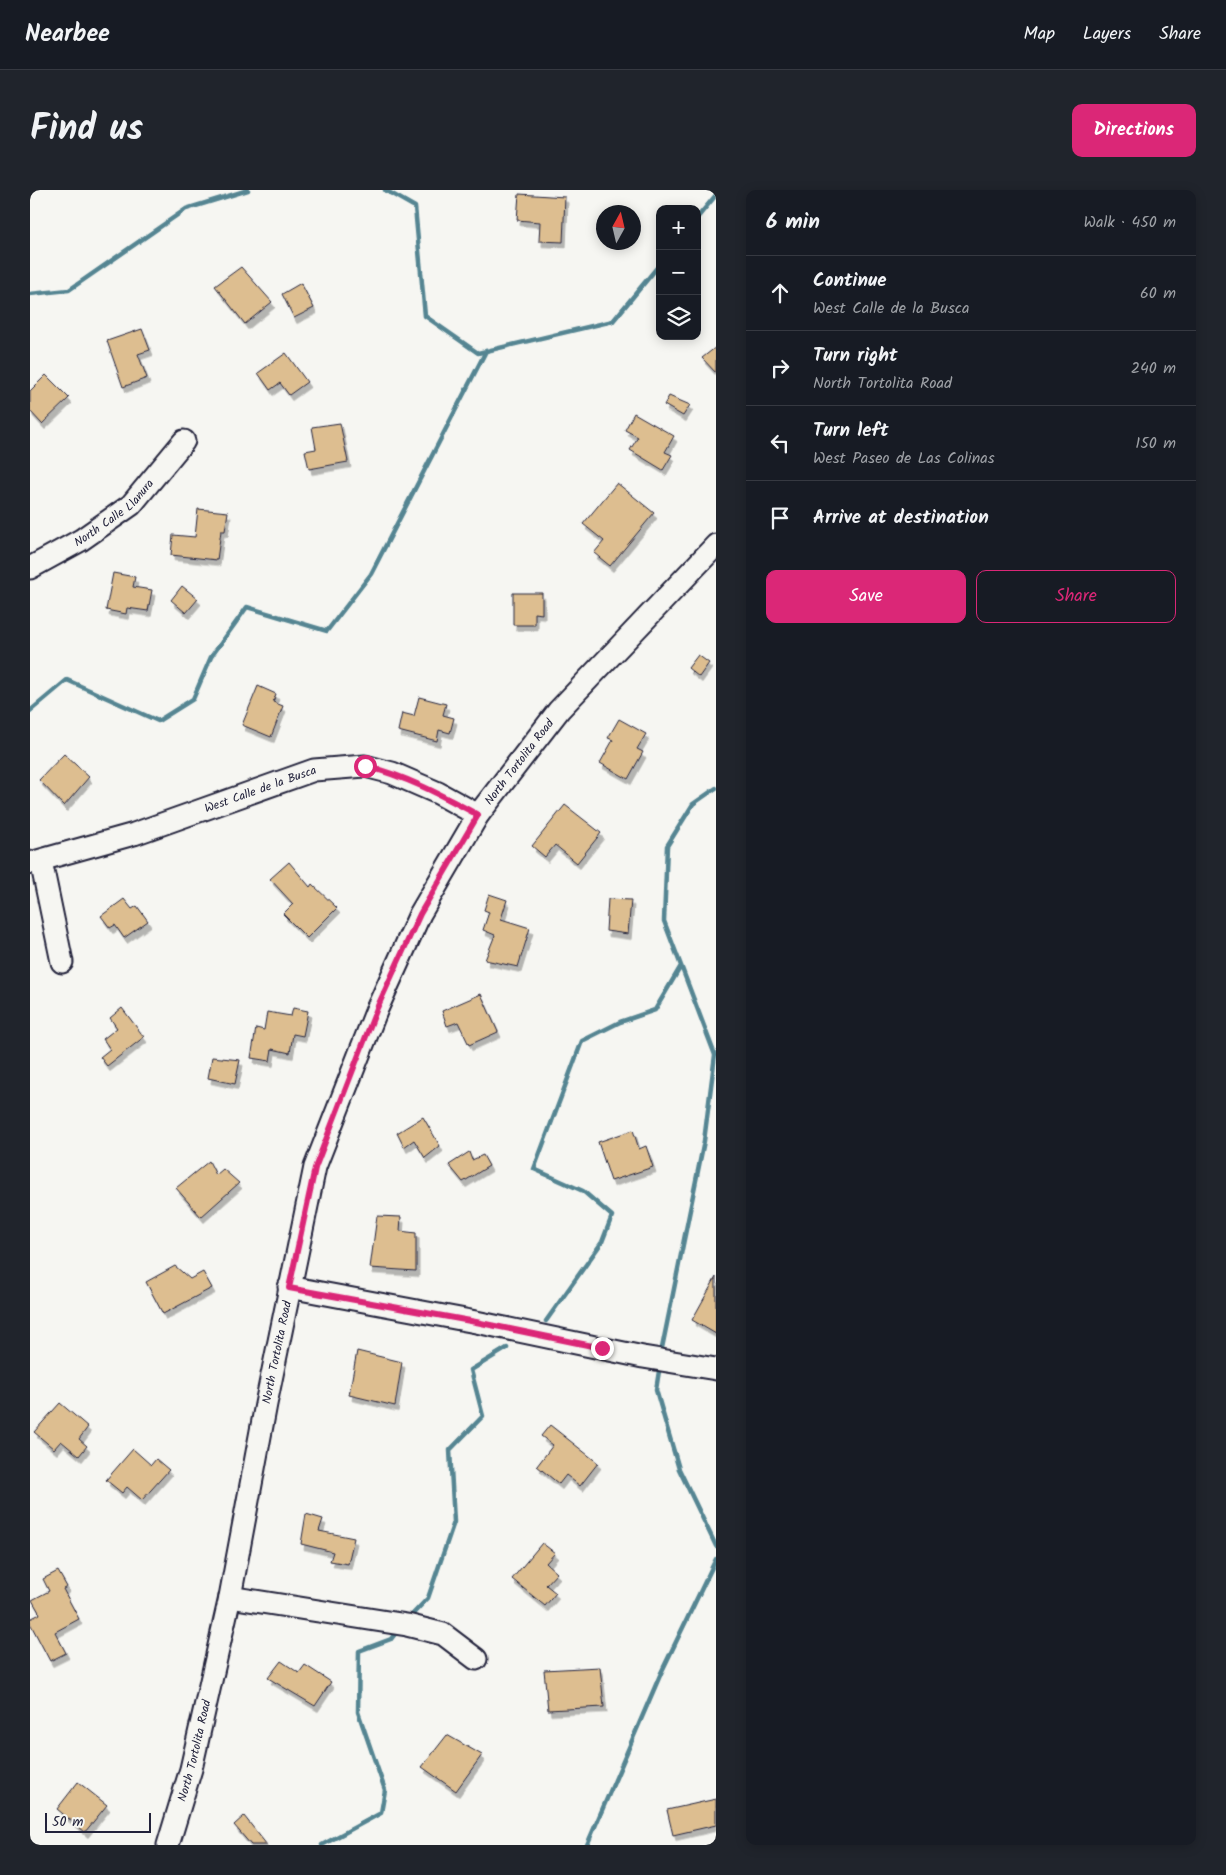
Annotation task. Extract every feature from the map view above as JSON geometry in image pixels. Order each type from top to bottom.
[{"type":"street","name":"North Calle Llanura","points":[[30,568],[81,540],[131,505],[184,441]]},
{"type":"street","name":"North Tortolita Road","points":[[168,1845],[191,1769],[230,1597],[289,1288],[315,1168],[377,1008],[420,914],[478,815],[559,710],[716,546]]},
{"type":"street","name":"West Calle de la Busca","points":[[62,962],[36,862],[134,834],[289,778],[321,770],[365,766],[392,773],[438,793],[478,815]]},
{"type":"street","points":[[289,1288],[476,1322],[643,1357],[716,1368]]},
{"type":"street","points":[[230,1597],[407,1624],[443,1634],[476,1659]]},
{"type":"building","points":[[519,194],[565,197],[563,242],[539,241],[540,222],[517,220]]},
{"type":"building","points":[[241,267],[272,302],[245,324],[215,286]]},
{"type":"building","points":[[301,283],[314,308],[294,318],[282,294]]},
{"type":"building","points":[[142,329],[150,350],[138,354],[147,378],[123,387],[107,341]]},
{"type":"building","points":[[716,347],[716,373],[702,358]]},
{"type":"building","points":[[286,353],[307,382],[289,395],[280,383],[270,390],[258,373]]},
{"type":"building","points":[[46,375],[69,398],[42,424],[30,411],[30,391]]},
{"type":"building","points":[[669,396],[690,405],[683,416],[664,405]]},
{"type":"building","points":[[634,413],[674,436],[665,452],[672,455],[663,470],[630,450],[638,437],[625,430]]},
{"type":"building","points":[[340,423],[348,462],[309,469],[305,451],[316,449],[312,427]]},
{"type":"building","points":[[617,483],[654,513],[610,566],[594,553],[604,541],[583,524]]},
{"type":"building","points":[[198,509],[228,512],[225,531],[221,531],[217,560],[171,555],[173,535],[195,537]]},
{"type":"building","points":[[113,573],[135,577],[133,587],[152,590],[148,611],[127,608],[126,614],[106,610]]},
{"type":"building","points":[[182,586],[198,599],[186,613],[171,600]]},
{"type":"building","points":[[513,593],[542,593],[542,614],[535,613],[535,625],[513,625]]},
{"type":"building","points":[[698,655],[709,663],[699,677],[688,668]]},
{"type":"building","points":[[258,686],[276,694],[273,702],[283,706],[271,737],[242,725]]},
{"type":"building","points":[[419,697],[446,704],[443,715],[454,718],[450,733],[439,730],[437,741],[398,731],[402,713],[414,716]]},
{"type":"building","points":[[619,719],[646,734],[637,749],[643,752],[628,779],[600,763],[613,740],[608,738]]},
{"type":"building","points":[[64,754],[89,777],[64,806],[39,780]]},
{"type":"building","points":[[565,805],[601,833],[577,863],[555,845],[545,857],[532,846]]},
{"type":"building","points":[[289,862],[310,887],[312,884],[337,908],[307,938],[283,914],[293,904],[270,879]]},
{"type":"building","points":[[489,894],[507,900],[501,919],[530,928],[518,967],[485,960],[495,935],[483,930],[489,912],[484,910]]},
{"type":"building","points":[[124,899],[132,909],[137,906],[148,921],[124,938],[115,925],[110,928],[101,916]]},
{"type":"building","points":[[608,899],[631,900],[628,934],[606,931]]},
{"type":"building","points":[[481,994],[498,1032],[469,1045],[458,1022],[447,1026],[442,1011]]},
{"type":"building","points":[[122,1008],[144,1037],[107,1066],[100,1057],[110,1049],[103,1039],[117,1028],[110,1018]]},
{"type":"building","points":[[293,1008],[308,1011],[303,1036],[293,1034],[290,1053],[272,1049],[270,1061],[251,1058],[256,1028],[264,1030],[267,1012],[291,1016]]},
{"type":"building","points":[[212,1057],[240,1060],[235,1084],[208,1078]]},
{"type":"building","points":[[423,1117],[440,1146],[425,1158],[414,1140],[404,1147],[397,1133]]},
{"type":"building","points":[[633,1130],[639,1149],[646,1146],[653,1167],[611,1181],[598,1142]]},
{"type":"building","points":[[469,1152],[472,1160],[483,1155],[489,1166],[463,1182],[449,1165]]},
{"type":"building","points":[[209,1161],[216,1175],[223,1169],[239,1183],[201,1217],[176,1188]]},
{"type":"building","points":[[377,1216],[401,1217],[400,1231],[416,1233],[416,1271],[370,1268]]},
{"type":"building","points":[[175,1266],[190,1279],[203,1272],[212,1288],[163,1314],[146,1282]]},
{"type":"building","points":[[716,1277],[716,1334],[692,1320]]},
{"type":"building","points":[[357,1351],[402,1362],[395,1406],[349,1395]]},
{"type":"building","points":[[60,1403],[88,1427],[79,1439],[87,1446],[79,1456],[61,1441],[54,1449],[34,1432]]},
{"type":"building","points":[[550,1425],[598,1463],[580,1486],[566,1475],[559,1484],[537,1466],[553,1445],[541,1436]]},
{"type":"building","points":[[133,1449],[151,1465],[156,1459],[169,1470],[142,1500],[127,1487],[122,1493],[106,1480]]},
{"type":"building","points":[[306,1514],[323,1519],[319,1531],[354,1538],[348,1564],[330,1561],[333,1552],[301,1544]]},
{"type":"building","points":[[542,1543],[555,1553],[546,1563],[557,1573],[546,1585],[556,1593],[545,1606],[512,1579]]},
{"type":"building","points":[[58,1571],[67,1587],[63,1589],[79,1619],[55,1632],[66,1653],[50,1661],[30,1623],[30,1619],[40,1614],[32,1600],[49,1591],[43,1579]]},
{"type":"building","points":[[281,1661],[299,1673],[305,1665],[331,1682],[315,1706],[268,1678]]},
{"type":"building","points":[[600,1667],[604,1707],[548,1710],[544,1670]]},
{"type":"building","points":[[447,1735],[482,1755],[456,1791],[422,1767]]},
{"type":"building","points":[[78,1782],[107,1805],[85,1832],[57,1809]]},
{"type":"building","points":[[716,1799],[716,1825],[673,1835],[667,1810]]},
{"type":"building","points":[[244,1816],[267,1845],[251,1845],[234,1825]]},
{"type":"waterway","points":[[30,294],[69,290],[186,209],[248,190]]},
{"type":"waterway","points":[[385,190],[415,207],[425,316],[478,353],[613,321],[656,269]]},
{"type":"waterway","points":[[701,213],[716,195]]},
{"type":"waterway","points":[[30,711],[67,680],[158,721],[193,699],[211,657],[247,607],[327,631],[371,574],[486,351]]},
{"type":"waterway","points":[[662,1348],[704,1141],[715,1055],[664,921],[667,846],[693,804],[716,788]]},
{"type":"waterway","points":[[546,1321],[602,1242],[612,1216],[583,1191],[534,1169],[582,1041],[620,1022],[655,1010],[681,966]]},
{"type":"waterway","points":[[408,1619],[428,1598],[454,1522],[450,1450],[483,1416],[471,1370],[507,1348]]},
{"type":"waterway","points":[[659,1371],[656,1390],[679,1469],[716,1546]]},
{"type":"waterway","points":[[587,1845],[661,1673],[716,1559]]},
{"type":"waterway","points":[[322,1845],[381,1813],[385,1790],[358,1712],[359,1651],[391,1639],[398,1630]]},
{"type":"route","points":[[365,766],[392,773],[438,793],[478,815],[420,914],[377,1008],[315,1168],[289,1288],[476,1322],[602,1348]]}]
